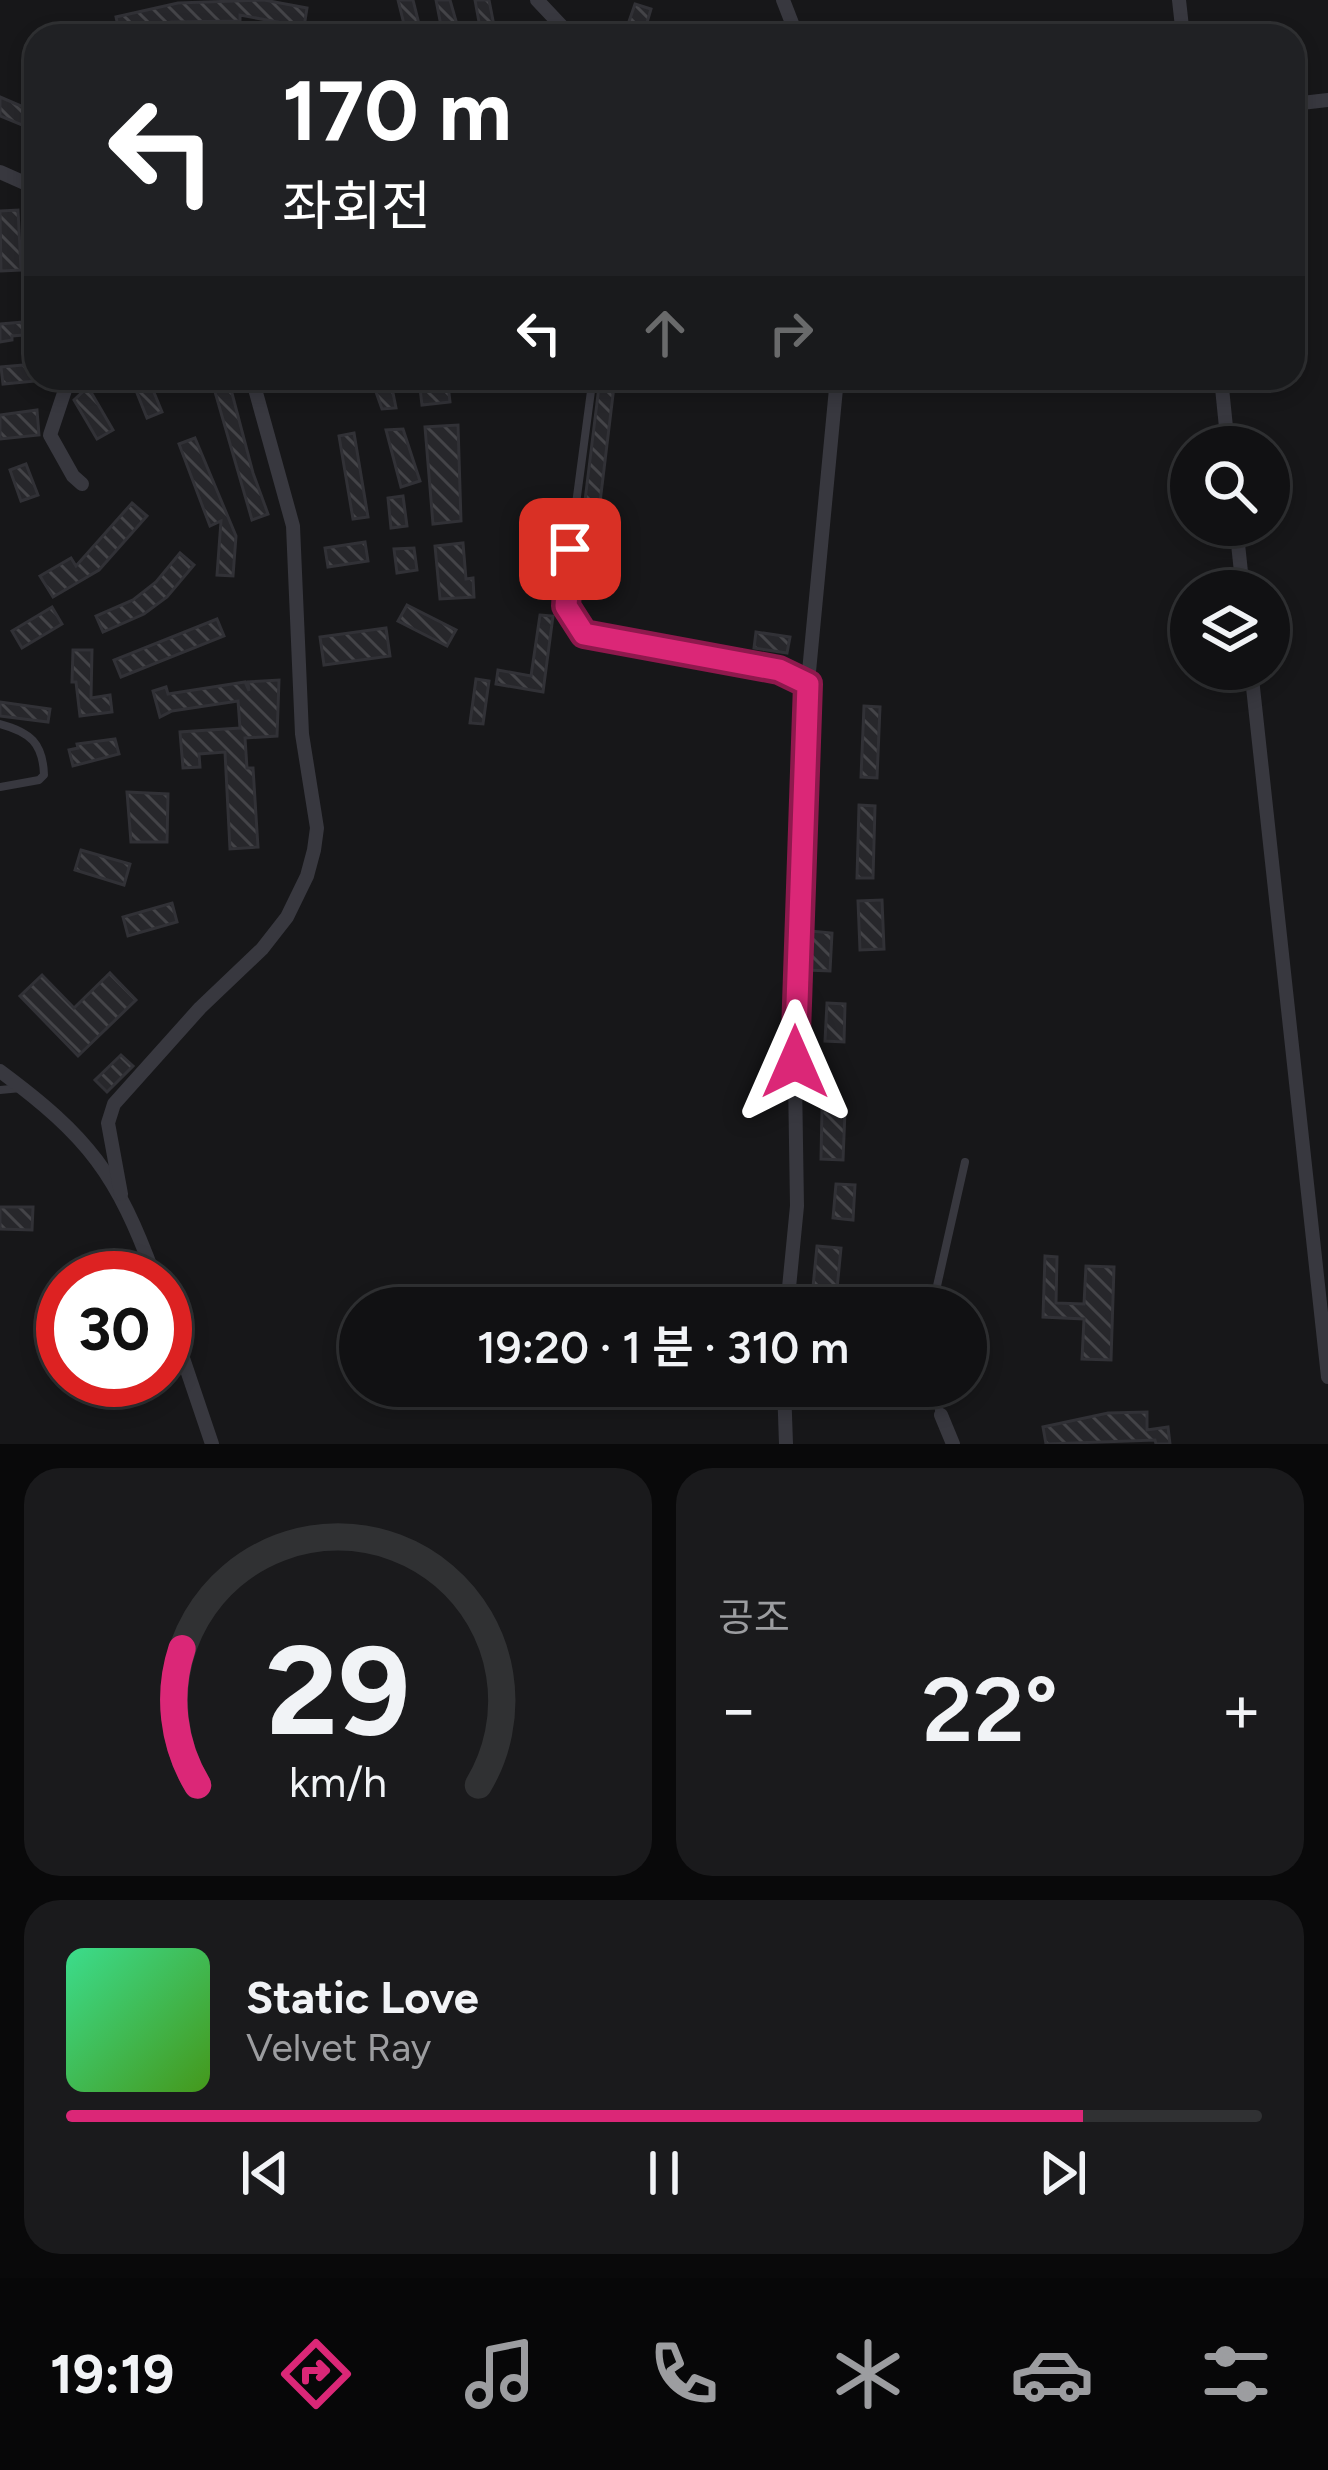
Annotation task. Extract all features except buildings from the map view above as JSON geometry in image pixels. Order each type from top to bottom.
[{"type":"street","points":[[536,0],[560,24]]},
{"type":"street","points":[[65,390],[50,435],[82,484]]},
{"type":"street","points":[[144,1251],[122,1194],[108,1123],[114,1104],[200,1008],[262,949],[286,917],[307,876],[317,828],[299,692],[292,526],[255,390]]},
{"type":"street","points":[[790,1287],[797,1206],[794,1015],[808,684],[836,390]]},
{"type":"street","points":[[1222,390],[1226,426]]},
{"type":"street","points":[[1254,690],[1328,1377]]},
{"type":"street","points":[[0,1072],[56,1112],[122,1194]]},
{"type":"street","points":[[192,1385],[212,1444]]},
{"type":"street","points":[[785,1407],[786,1444]]},
{"type":"street","points":[[940,1415],[953,1444]]},
{"type":"lane","points":[[591,392],[566,606],[575,624],[584,634],[614,642],[779,670],[808,684]]},
{"type":"lane","points":[[0,724],[35,739],[44,757],[44,775],[39,780],[0,787]]},
{"type":"lane","points":[[0,1090],[23,1088]]},
{"type":"lane","points":[[937,1287],[964,1162]]},
{"type":"lane","points":[[938,1407],[940,1415]]},
{"type":"route","points":[[570,549],[566,606],[584,634],[779,670],[808,684],[795,1062]]}]
